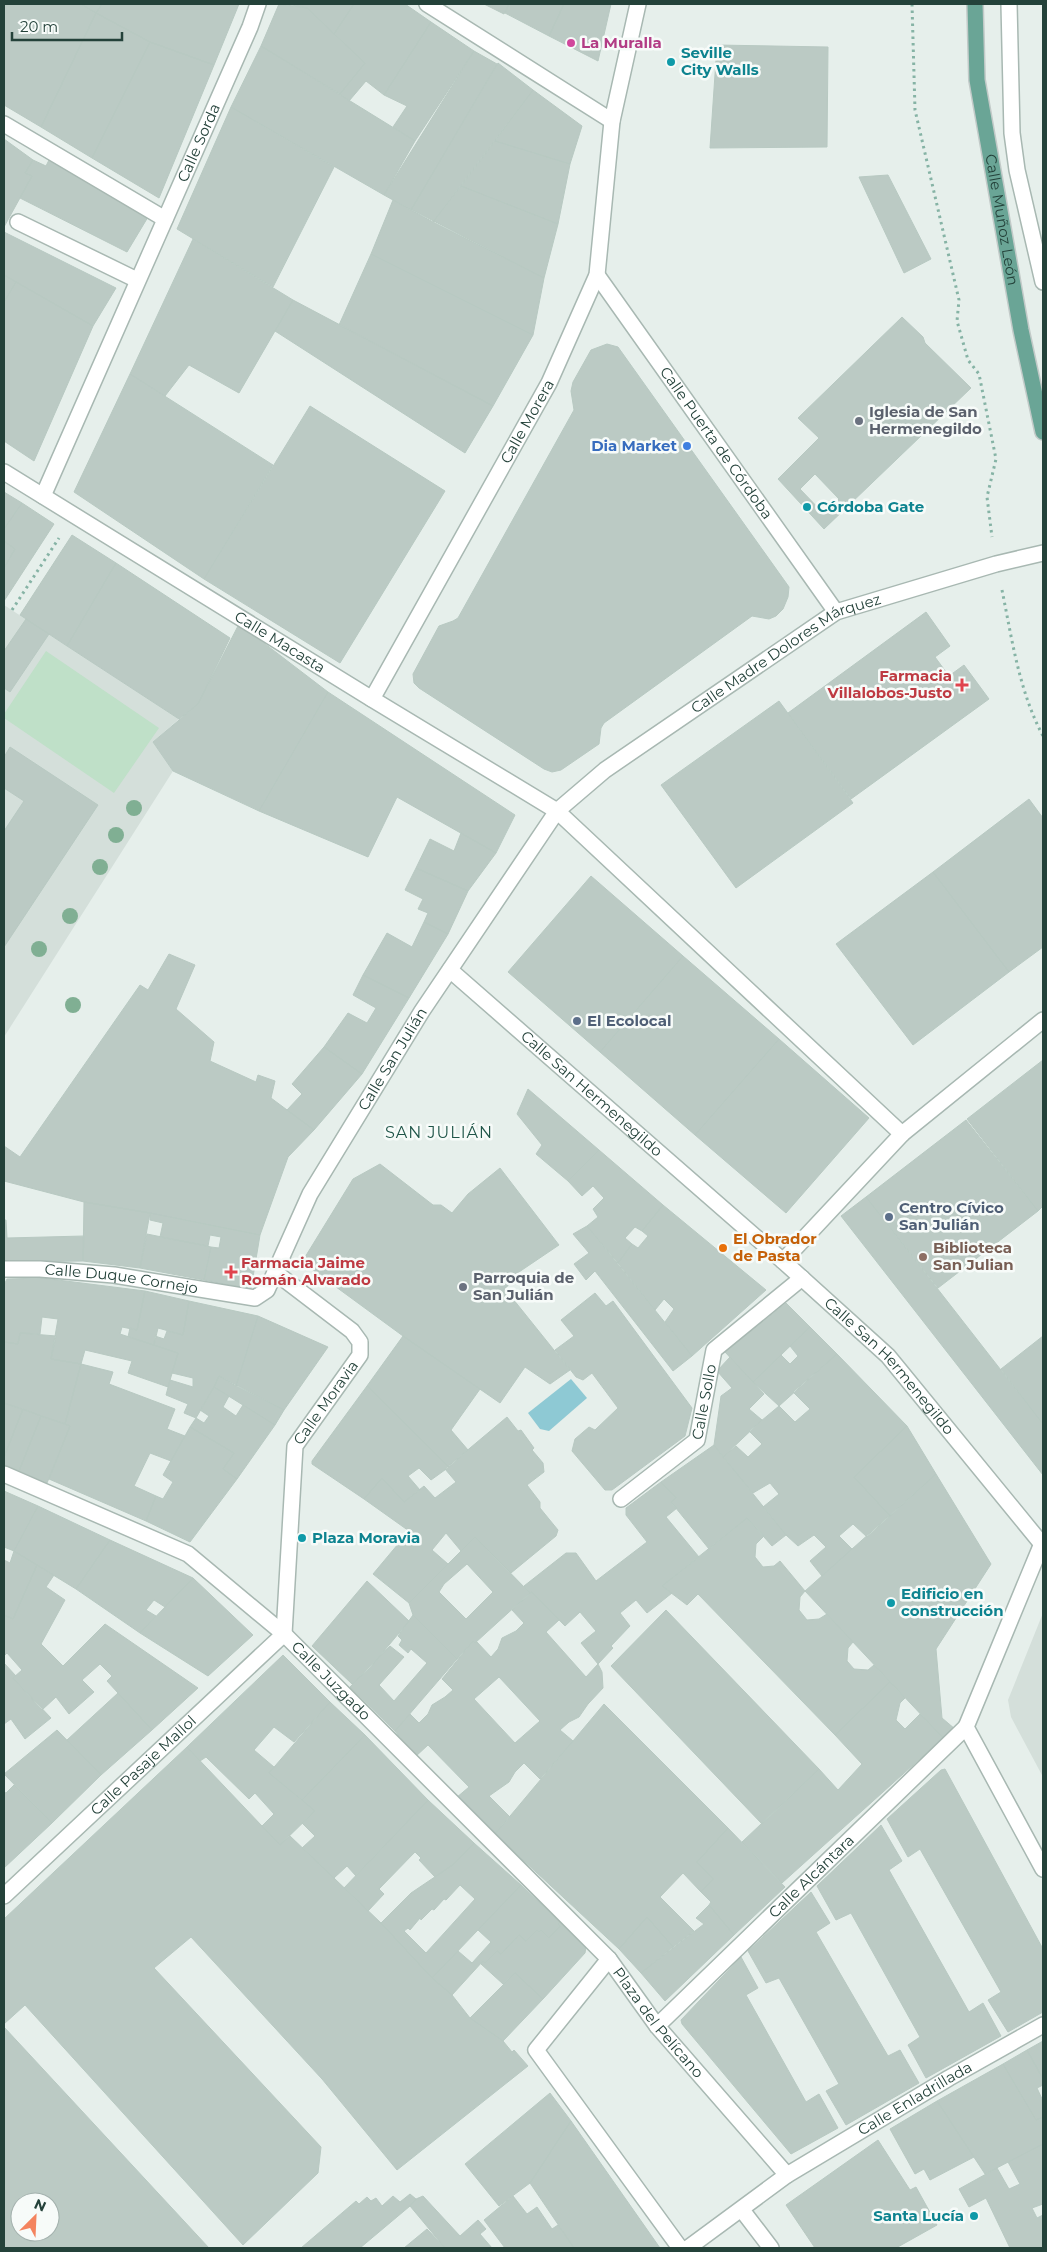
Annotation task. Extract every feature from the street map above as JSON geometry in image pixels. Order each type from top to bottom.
[{"type":"main road","name":"Calle Muñoz León","points":[[974,4],[977,80],[1021,330],[1043,432]]},
{"type":"street","name":"Calle Sorda","points":[[44,496],[137,280],[250,27],[258,4]]},
{"type":"street","points":[[428,4],[612,120]]},
{"type":"street","name":"Calle Morera","points":[[372,699],[548,383],[597,275],[612,120],[638,4]]},
{"type":"street","name":"Calle Muñoz León","points":[[1009,4],[1012,133],[1017,170],[1043,282]]},
{"type":"street","points":[[4,124],[165,219]]},
{"type":"street","points":[[18,222],[137,280]]},
{"type":"street","name":"Calle Puerta de Córdoba","points":[[597,275],[836,612]]},
{"type":"street","name":"Calle Macasta","points":[[4,472],[557,811],[902,1134]]},
{"type":"street","name":"Calle Madre Dolores Márquez","points":[[557,811],[605,770],[836,612],[996,564],[1043,553]]},
{"type":"street","name":"Calle San Julián","points":[[236,1297],[255,1298],[267,1290],[310,1194],[422,1011],[557,811]]},
{"type":"street","name":"Calle San Hermenegildo","points":[[450,970],[783,1261],[888,1356],[1042,1542],[966,1727]]},
{"type":"street","points":[[783,1261],[902,1134],[1043,1020]]},
{"type":"street","name":"Calle Duque Cornejo","points":[[4,1269],[40,1269],[114,1275],[236,1297]]},
{"type":"street","name":"Calle Moravia","points":[[276,1273],[352,1331],[360,1342],[360,1355],[295,1446],[284,1634]]},
{"type":"street","name":"Calle Sollo","points":[[621,1499],[697,1440],[714,1350],[802,1278]]},
{"type":"street","name":"Calle Juzgado","points":[[4,1474],[188,1554],[284,1634],[609,1959]]},
{"type":"street","name":"Calle Pasaje Mallol","points":[[4,1896],[284,1634]]},
{"type":"street","points":[[966,1727],[1043,1869]]},
{"type":"street","name":"Calle Alcántara","points":[[657,2026],[966,1727]]},
{"type":"street","name":"Plaza del Pelícano","points":[[680,2248],[536,2050],[609,1959],[657,2026],[787,2175]]},
{"type":"street","name":"Calle Enladrillada","points":[[787,2175],[949,2078],[1043,2025]]},
{"type":"street","points":[[688,2248],[787,2175]]},
{"type":"street","points":[[742,2210],[771,2248]]},
{"type":"path","points":[[912,4],[915,110],[959,300],[958,321],[968,360],[979,374],[996,459],[987,497],[993,540]]},
{"type":"path","points":[[12,610],[74,515]]},
{"type":"path","points":[[1000,582],[1017,663],[1035,720],[1043,736]]},
{"type":"shaded area","points":[[4,605],[179,719],[153,742],[173,771],[4,1037]]},
{"type":"shaded area","points":[[1043,1613],[1043,1777],[1011,1717],[1008,1700]]},
{"type":"green space","points":[[46,651],[159,728],[114,793],[4,718],[4,714]]},
{"type":"water","points":[[571,1379],[587,1398],[549,1431],[540,1429],[528,1413]]},
{"type":"building","points":[[4,4],[81,4],[96,13],[41,127],[4,105]]},
{"type":"building","points":[[81,4],[102,4],[96,13]]},
{"type":"building","points":[[102,4],[239,4],[214,65],[150,42],[96,13]]},
{"type":"building","points":[[279,4],[307,8],[365,63],[340,94],[261,46]]},
{"type":"building","points":[[287,4],[354,4],[334,34],[307,8]]},
{"type":"building","points":[[354,4],[405,4],[431,22],[384,95],[366,81],[349,101],[340,94],[365,63],[334,34]]},
{"type":"building","points":[[484,4],[509,4],[504,14]]},
{"type":"building","points":[[509,4],[564,4],[549,36],[505,13]]},
{"type":"building","points":[[564,4],[611,4],[598,61],[549,36]]},
{"type":"building","points":[[96,13],[150,42],[92,158],[41,127]]},
{"type":"building","points":[[431,22],[474,51],[415,141],[393,127],[407,106],[384,95]]},
{"type":"building","points":[[150,42],[214,65],[159,198],[92,158]]},
{"type":"building","points":[[717,45],[828,47],[827,147],[710,148]]},
{"type":"building","points":[[261,46],[415,141],[384,195],[231,107]]},
{"type":"building","points":[[474,51],[497,64],[411,210],[384,195]]},
{"type":"building","points":[[498,63],[533,90],[433,222],[411,210]]},
{"type":"building","points":[[533,90],[582,126],[570,164],[495,141]]},
{"type":"building","points":[[231,107],[334,167],[273,287],[177,229]]},
{"type":"building","points":[[4,139],[33,160],[25,173],[32,176],[4,227]]},
{"type":"building","points":[[495,141],[570,164],[558,224],[461,186]]},
{"type":"building","points":[[50,158],[148,217],[127,252],[20,198],[32,176],[25,173],[33,160],[46,166]]},
{"type":"building","points":[[888,175],[931,259],[904,273],[859,177]]},
{"type":"building","points":[[461,186],[558,224],[544,278],[433,222]]},
{"type":"building","points":[[393,200],[544,278],[533,335],[371,254]]},
{"type":"building","points":[[4,232],[116,288],[93,326],[4,275]]},
{"type":"building","points":[[193,239],[293,300],[239,393],[189,365],[165,396],[130,374]]},
{"type":"building","points":[[371,254],[533,335],[493,406],[339,325]]},
{"type":"building","points":[[4,275],[16,282],[4,302]]},
{"type":"building","points":[[16,282],[93,326],[34,461],[4,441],[4,302]]},
{"type":"building","points":[[293,300],[493,406],[465,453],[275,331]]},
{"type":"building","name":"Iglesia de San Hermenegildo","points":[[902,317],[923,337],[925,343],[971,388],[824,529],[778,479],[819,438],[798,418]],"holes":[[[815,474],[839,499],[824,514],[800,489]]]},
{"type":"building","points":[[607,344],[618,347],[789,587],[788,597],[783,609],[776,616],[769,619],[752,616],[604,723],[601,728],[599,744],[561,770],[552,772],[544,769],[419,688],[414,683],[413,674],[439,626],[458,618],[574,410],[571,391],[573,382],[591,350]]},
{"type":"building","points":[[130,374],[273,465],[204,579],[74,492]]},
{"type":"building","points":[[310,406],[445,491],[340,663],[204,579]]},
{"type":"building","points":[[4,492],[22,503],[4,529]]},
{"type":"building","points":[[22,503],[54,524],[4,601],[4,568],[15,549],[4,541],[4,529]]},
{"type":"building","points":[[72,535],[116,563],[67,646],[20,615]]},
{"type":"building","points":[[4,541],[15,549],[4,568]]},
{"type":"building","points":[[116,563],[230,638],[198,704],[179,719],[67,646]]},
{"type":"building","points":[[926,612],[950,646],[935,657],[949,676],[964,665],[989,699],[851,799],[788,713]]},
{"type":"building","points":[[26,619],[49,634],[10,692],[4,688],[4,651]]},
{"type":"building","points":[[239,624],[328,692],[259,811],[173,771],[153,742],[198,704]]},
{"type":"building","points":[[328,692],[515,815],[496,853],[397,797],[368,857],[259,811]]},
{"type":"building","points":[[779,701],[853,803],[736,888],[661,785]]},
{"type":"building","points":[[10,747],[98,805],[4,947],[4,831],[24,801],[4,788],[4,757]]},
{"type":"building","points":[[1029,799],[1043,818],[1043,947],[1009,972],[933,872]]},
{"type":"building","points":[[461,833],[496,853],[468,891],[416,868],[430,839],[454,851]]},
{"type":"building","points":[[416,868],[468,891],[448,934],[424,922],[428,913],[418,909],[423,899],[405,890]]},
{"type":"building","points":[[933,872],[1009,972],[913,1045],[836,944]]},
{"type":"building","points":[[591,876],[683,956],[600,1052],[508,972]]},
{"type":"building","points":[[424,922],[448,934],[409,998],[363,975],[387,933],[412,947]]},
{"type":"building","points":[[169,954],[195,965],[176,1009],[214,1042],[210,1061],[256,1082],[258,1075],[275,1081],[271,1098],[314,1130],[288,1157],[260,1235],[84,1202],[4,1181],[4,1146],[20,1157],[140,985],[148,990]]},
{"type":"building","points":[[683,956],[779,1039],[695,1135],[600,1052]]},
{"type":"building","points":[[363,975],[409,998],[362,1074],[324,1047],[348,1013],[367,1023],[376,1008],[353,995]]},
{"type":"building","points":[[779,1039],[869,1118],[786,1213],[695,1135]]},
{"type":"building","points":[[324,1047],[362,1074],[314,1130],[287,1110],[302,1094],[292,1084]]},
{"type":"building","points":[[1043,1060],[1043,1206],[1038,1211],[967,1119]]},
{"type":"building","points":[[528,1089],[599,1150],[568,1181],[536,1154],[542,1145],[517,1114]]},
{"type":"building","points":[[966,1120],[1038,1211],[938,1288],[866,1197]]},
{"type":"building","points":[[599,1150],[663,1205],[642,1231],[635,1227],[625,1238],[632,1244],[618,1263],[587,1226],[598,1217],[593,1209],[604,1198],[593,1186],[582,1196],[568,1181]]},
{"type":"building","name":"Parroquia de San Julián","points":[[380,1164],[433,1205],[441,1205],[452,1213],[468,1194],[500,1168],[559,1245],[519,1272],[505,1289],[570,1370],[550,1384],[525,1367],[500,1403],[403,1336],[302,1262],[353,1179]]},
{"type":"building","points":[[866,1197],[1043,1424],[1043,1475],[841,1216]]},
{"type":"building","points":[[84,1202],[150,1213],[140,1268],[83,1261]]},
{"type":"building","points":[[663,1205],[766,1290],[692,1356],[665,1322],[674,1309],[664,1299],[655,1310],[618,1263],[632,1244],[638,1248],[648,1236],[642,1231]]},
{"type":"building","points":[[150,1213],[260,1235],[251,1289],[204,1280],[211,1247],[219,1248],[221,1237],[210,1235],[208,1246],[160,1237],[163,1223],[150,1220]]},
{"type":"building","points":[[4,1220],[6,1220],[7,1238],[84,1236],[83,1261],[4,1262]]},
{"type":"building","points":[[587,1226],[692,1356],[673,1371],[595,1271],[586,1280],[574,1264],[589,1253],[573,1234]]},
{"type":"building","points":[[147,1234],[211,1247],[204,1280],[140,1268]]},
{"type":"building","points":[[42,1278],[145,1291],[137,1330],[122,1327],[120,1334],[178,1353],[168,1387],[128,1373],[132,1361],[85,1350],[81,1364],[51,1359],[58,1319],[42,1317],[40,1334],[20,1333],[18,1344],[4,1342],[4,1285],[7,1279]]},
{"type":"building","points":[[145,1291],[189,1301],[183,1335],[158,1328],[154,1345],[128,1337],[130,1328],[137,1330]]},
{"type":"building","points":[[595,1293],[606,1306],[613,1301],[692,1408],[685,1436],[612,1490],[605,1490],[572,1451],[575,1439],[589,1427],[595,1430],[618,1408],[592,1373],[583,1380],[576,1377],[555,1350],[574,1336],[561,1320]]},
{"type":"building","points":[[189,1301],[258,1316],[236,1386],[219,1376],[196,1418],[184,1413],[188,1404],[166,1395],[170,1380],[193,1387],[193,1378],[172,1373],[178,1353],[154,1345],[155,1336],[164,1339],[167,1331],[183,1335]]},
{"type":"building","points":[[786,1303],[810,1327],[753,1382],[725,1352]]},
{"type":"building","points":[[258,1316],[328,1347],[284,1410],[236,1386]]},
{"type":"building","points":[[810,1327],[837,1354],[779,1406],[753,1382],[781,1355],[790,1364],[798,1356],[790,1346]]},
{"type":"building","points":[[20,1333],[56,1336],[51,1359],[81,1364],[65,1424],[4,1403],[4,1342],[18,1344]]},
{"type":"building","points":[[403,1336],[480,1389],[451,1430],[468,1450],[449,1467],[367,1386]]},
{"type":"building","points":[[1043,1336],[1043,1424],[1001,1369]]},
{"type":"building","points":[[837,1354],[907,1426],[854,1477],[890,1516],[867,1537],[853,1524],[839,1536],[852,1549],[822,1576],[810,1561],[826,1547],[814,1535],[798,1546],[786,1535],[763,1507],[779,1494],[770,1483],[753,1493],[723,1457],[736,1446],[748,1457],[762,1444],[749,1431],[779,1406],[795,1422],[810,1409],[793,1392]]},
{"type":"building","points":[[730,1357],[764,1394],[749,1409],[762,1420],[723,1457],[714,1445],[721,1396],[732,1388],[717,1371]]},
{"type":"building","points":[[81,1364],[113,1372],[109,1384],[175,1409],[167,1429],[185,1436],[171,1461],[150,1453],[134,1486],[156,1496],[146,1521],[49,1479],[70,1426],[65,1424]]},
{"type":"building","points":[[219,1376],[284,1410],[275,1425],[214,1387]]},
{"type":"building","points":[[367,1386],[449,1467],[431,1480],[419,1468],[408,1476],[420,1490],[404,1502],[382,1478],[364,1499],[312,1464],[312,1461]]},
{"type":"building","points":[[214,1387],[229,1396],[223,1407],[236,1416],[243,1405],[275,1425],[237,1479],[223,1469],[234,1453],[190,1427],[196,1418],[204,1423],[209,1416],[200,1410]]},
{"type":"building","points":[[4,1403],[23,1409],[4,1457]]},
{"type":"building","points":[[23,1409],[41,1416],[19,1471],[4,1465],[4,1457]]},
{"type":"building","points":[[41,1416],[70,1426],[47,1483],[19,1471]]},
{"type":"building","points":[[507,1417],[518,1431],[521,1430],[534,1448],[532,1450],[543,1463],[544,1472],[527,1485],[540,1502],[540,1508],[558,1530],[556,1536],[511,1573],[475,1537],[461,1551],[446,1533],[432,1550],[448,1564],[409,1603],[373,1574],[409,1531],[364,1499],[382,1478],[404,1502],[424,1486],[435,1498],[456,1482],[445,1469]]},
{"type":"building","points":[[907,1426],[936,1474],[890,1516],[854,1477]]},
{"type":"building","points":[[190,1427],[234,1453],[223,1469],[237,1479],[190,1542],[146,1521],[156,1496],[163,1499],[173,1482],[163,1475]]},
{"type":"building","points":[[714,1445],[786,1535],[772,1546],[747,1518],[709,1549],[671,1502],[676,1498],[661,1482]]},
{"type":"building","name":"Edificio en construcción","points":[[936,1474],[991,1564],[936,1649],[942,1718],[955,1729],[943,1738],[805,1591]]},
{"type":"building","points":[[661,1482],[676,1498],[671,1502],[677,1508],[666,1517],[699,1557],[662,1586],[672,1593],[647,1613],[636,1600],[620,1613],[630,1626],[611,1646],[613,1648],[598,1664],[581,1643],[596,1631],[580,1612],[565,1626],[524,1586],[566,1553],[576,1553],[596,1581],[647,1542],[626,1515],[626,1508]]},
{"type":"building","points":[[4,1491],[38,1506],[14,1551],[4,1547]]},
{"type":"building","points":[[38,1506],[110,1540],[76,1589],[14,1551]]},
{"type":"building","points":[[747,1518],[764,1536],[756,1544],[755,1557],[763,1567],[774,1566],[780,1561],[805,1591],[800,1597],[799,1610],[807,1620],[819,1619],[827,1614],[853,1642],[848,1648],[847,1661],[854,1669],[868,1670],[874,1665],[890,1682],[835,1735],[698,1594],[687,1605],[662,1586]]},
{"type":"building","points":[[475,1537],[530,1593],[475,1643],[473,1641],[457,1659],[413,1615],[409,1603]],"holes":[[[467,1564],[493,1592],[466,1619],[439,1592],[444,1584]]]},
{"type":"building","points":[[110,1540],[193,1578],[165,1607],[154,1600],[146,1610],[156,1616],[140,1633],[76,1589]]},
{"type":"building","points":[[14,1551],[37,1565],[13,1619],[4,1615],[4,1560],[10,1563]]},
{"type":"building","points":[[37,1565],[54,1575],[46,1587],[65,1600],[41,1644],[63,1666],[105,1624],[198,1688],[152,1730],[107,1681],[112,1676],[100,1664],[82,1680],[94,1692],[69,1714],[56,1697],[42,1710],[13,1678],[22,1670],[7,1653],[4,1656],[4,1615],[13,1619]]},
{"type":"building","points":[[193,1578],[253,1635],[208,1676],[140,1633]]},
{"type":"building","points":[[367,1581],[409,1621],[369,1669],[352,1684],[312,1646]]},
{"type":"building","points":[[532,1592],[559,1620],[546,1632],[586,1677],[598,1664],[602,1672],[603,1688],[579,1717],[569,1722],[560,1730],[573,1741],[540,1779],[524,1763],[509,1782],[489,1796],[510,1817],[495,1834],[456,1798],[469,1787],[428,1745],[415,1757],[395,1731],[410,1714],[419,1723],[428,1714],[432,1705],[453,1690],[442,1679],[473,1641],[475,1643],[476,1641],[491,1657],[498,1649],[502,1638],[516,1631],[524,1623],[512,1610]],"holes":[[[499,1677],[540,1721],[515,1743],[474,1699]]]},
{"type":"building","points":[[666,1610],[819,1769],[762,1824],[611,1666]]},
{"type":"building","points":[[413,1615],[457,1659],[395,1731],[350,1687],[390,1646],[404,1657],[379,1685],[394,1701],[427,1663],[411,1649],[408,1653],[399,1645],[402,1640],[398,1636]]},
{"type":"building","points":[[283,1655],[330,1702],[294,1742],[274,1727],[254,1750],[274,1767],[269,1773],[315,1811],[280,1845],[262,1826],[274,1814],[255,1793],[249,1799],[206,1757],[200,1761],[187,1747]]},
{"type":"building","points":[[4,1663],[16,1676],[13,1678],[51,1718],[25,1739],[11,1719],[4,1724]]},
{"type":"building","points":[[890,1682],[905,1698],[900,1703],[896,1720],[905,1729],[920,1714],[943,1738],[782,1883],[742,1842],[819,1769],[838,1790],[862,1764],[835,1735]]},
{"type":"building","points":[[118,1693],[152,1730],[101,1775],[67,1740]]},
{"type":"building","points":[[330,1702],[365,1735],[302,1800],[269,1773]]},
{"type":"building","points":[[604,1704],[728,1828],[697,1862],[713,1879],[701,1892],[683,1873],[660,1897],[694,1931],[673,1947],[647,1917],[619,1949],[495,1834]]},
{"type":"building","points":[[57,1730],[101,1775],[52,1823],[4,1774]]},
{"type":"building","points":[[365,1735],[428,1800],[356,1876],[347,1866],[334,1878],[302,1848],[315,1836],[302,1823],[315,1811],[302,1800]]},
{"type":"building","points":[[187,1747],[280,1845],[289,1835],[381,1923],[432,1978],[452,1995],[470,2018],[503,2041],[512,2052],[514,2050],[528,2066],[397,2170],[322,2079],[191,1937],[154,1968],[321,2147],[318,2173],[243,2245],[25,2005],[4,2024],[4,1919]]},
{"type":"building","points":[[945,1769],[1043,1949],[1043,2012],[1008,2032],[988,2000],[1001,1992],[920,1849],[908,1857],[887,1819],[941,1770]]},
{"type":"building","points":[[14,1785],[52,1823],[4,1868],[4,1792],[6,1793]]},
{"type":"building","points":[[428,1800],[474,1843],[454,1864],[435,1877],[419,1860],[421,1858],[415,1852],[379,1889],[384,1894],[368,1911],[344,1888]]},
{"type":"building","points":[[881,1825],[902,1861],[889,1870],[969,2012],[983,2003],[1001,2036],[926,2078],[908,2045],[920,2037],[851,1913],[836,1920],[817,1886]]},
{"type":"building","points":[[728,1828],[785,1887],[734,1935],[709,1905],[711,1902],[701,1892],[713,1879],[697,1862]]},
{"type":"building","points":[[474,1843],[521,1885],[432,1978],[381,1923],[411,1893],[454,1864]],"holes":[[[460,1885],[475,1899],[426,1953],[404,1931],[408,1928],[410,1930],[420,1918],[421,1920],[432,1909],[434,1910]]]},
{"type":"building","points":[[521,1885],[560,1922],[558,1924],[560,1926],[549,1938],[541,1930],[539,1932],[537,1930],[526,1941],[519,1935],[501,1954],[497,1951],[485,1963],[483,1961],[452,1995],[432,1978],[458,1951],[472,1963],[491,1942],[478,1930]]},
{"type":"building","points":[[811,1892],[830,1923],[816,1932],[888,2056],[900,2050],[919,2083],[846,2125],[826,2091],[839,2084],[779,1978],[766,1983],[748,1951]]},
{"type":"building","points":[[709,1905],[734,1935],[665,2001],[641,1973],[704,1924],[696,1918]]},
{"type":"building","points":[[647,1917],[673,1947],[641,1973],[619,1949]]},
{"type":"building","points":[[560,1922],[586,1947],[585,1953],[543,1999],[515,1973],[503,1984],[481,1964],[483,1961],[485,1963],[497,1951],[501,1954],[519,1935],[526,1941],[537,1930],[539,1932],[541,1930],[549,1938],[560,1926],[558,1924]]},
{"type":"building","points":[[741,1957],[758,1988],[746,1995],[806,2102],[819,2094],[838,2128],[791,2154],[682,2024],[681,2020]]},
{"type":"building","points":[[515,1973],[543,1999],[503,2041],[470,2018]]},
{"type":"building","points":[[4,2027],[209,2248],[4,2248]]},
{"type":"building","points":[[1043,2041],[1043,2079],[1027,2050]]},
{"type":"building","points":[[1027,2050],[1043,2079],[1043,2085],[1037,2088],[1043,2101],[1043,2117],[1036,2120],[1003,2064]]},
{"type":"building","points":[[1003,2064],[1036,2120],[1043,2117],[1043,2144],[985,2174],[937,2101]]},
{"type":"building","points":[[550,2093],[571,2121],[530,2183],[499,2206],[465,2164]]},
{"type":"building","points":[[937,2101],[974,2157],[930,2180],[924,2169],[915,2174],[890,2129]]},
{"type":"building","points":[[571,2121],[660,2248],[574,2248],[530,2183]]},
{"type":"building","points":[[878,2140],[910,2190],[916,2187],[937,2225],[896,2248],[815,2248],[786,2205]]},
{"type":"building","points":[[1043,2144],[1043,2204],[1032,2208],[1037,2218],[1043,2215],[1043,2248],[1010,2248],[986,2198],[969,2207],[959,2189],[997,2168],[1009,2189],[1020,2184],[1008,2162]]},
{"type":"building","points":[[410,2194],[416,2199],[410,2206],[360,2248],[301,2248],[356,2201],[359,2204],[367,2197],[371,2201],[376,2198],[382,2206],[393,2196],[400,2202]]},
{"type":"building","points":[[423,2196],[460,2236],[478,2220],[486,2229],[480,2234],[492,2248],[445,2248],[410,2206],[416,2199]]},
{"type":"building","points":[[513,2196],[527,2214],[537,2207],[552,2229],[558,2225],[574,2248],[505,2248],[484,2220]]},
{"type":"building","points":[[427,2229],[445,2248],[404,2248]]},
{"type":"place","name":"La Muralla","points":[[571,43]]},
{"type":"place","name":"Seville City Walls","points":[[671,62]]},
{"type":"place","name":"Iglesia de San Hermenegildo","points":[[859,421]]},
{"type":"place","name":"Dia Market","points":[[687,446]]},
{"type":"place","name":"Córdoba Gate","points":[[807,507]]},
{"type":"place","name":"Farmacia Villalobos-Justo","points":[[962,685]]},
{"type":"place","name":"El Ecolocal","points":[[577,1021]]},
{"type":"place","name":"Centro Cívico San Julián","points":[[889,1217]]},
{"type":"place","name":"El Obrador de Pasta","points":[[723,1248]]},
{"type":"place","name":"Biblioteca San Julian","points":[[923,1257]]},
{"type":"place","name":"Farmacia Jaime Román Alvarado","points":[[231,1272]]},
{"type":"place","name":"Parroquia de San Julián","points":[[463,1287]]},
{"type":"place","name":"Plaza Moravia","points":[[302,1538]]},
{"type":"place","name":"Edificio en construcción","points":[[891,1603]]},
{"type":"place","name":"Santa Lucía","points":[[974,2216]]},
{"type":"district","name":"SAN JULIÁN","points":[[439,1132]]}]
